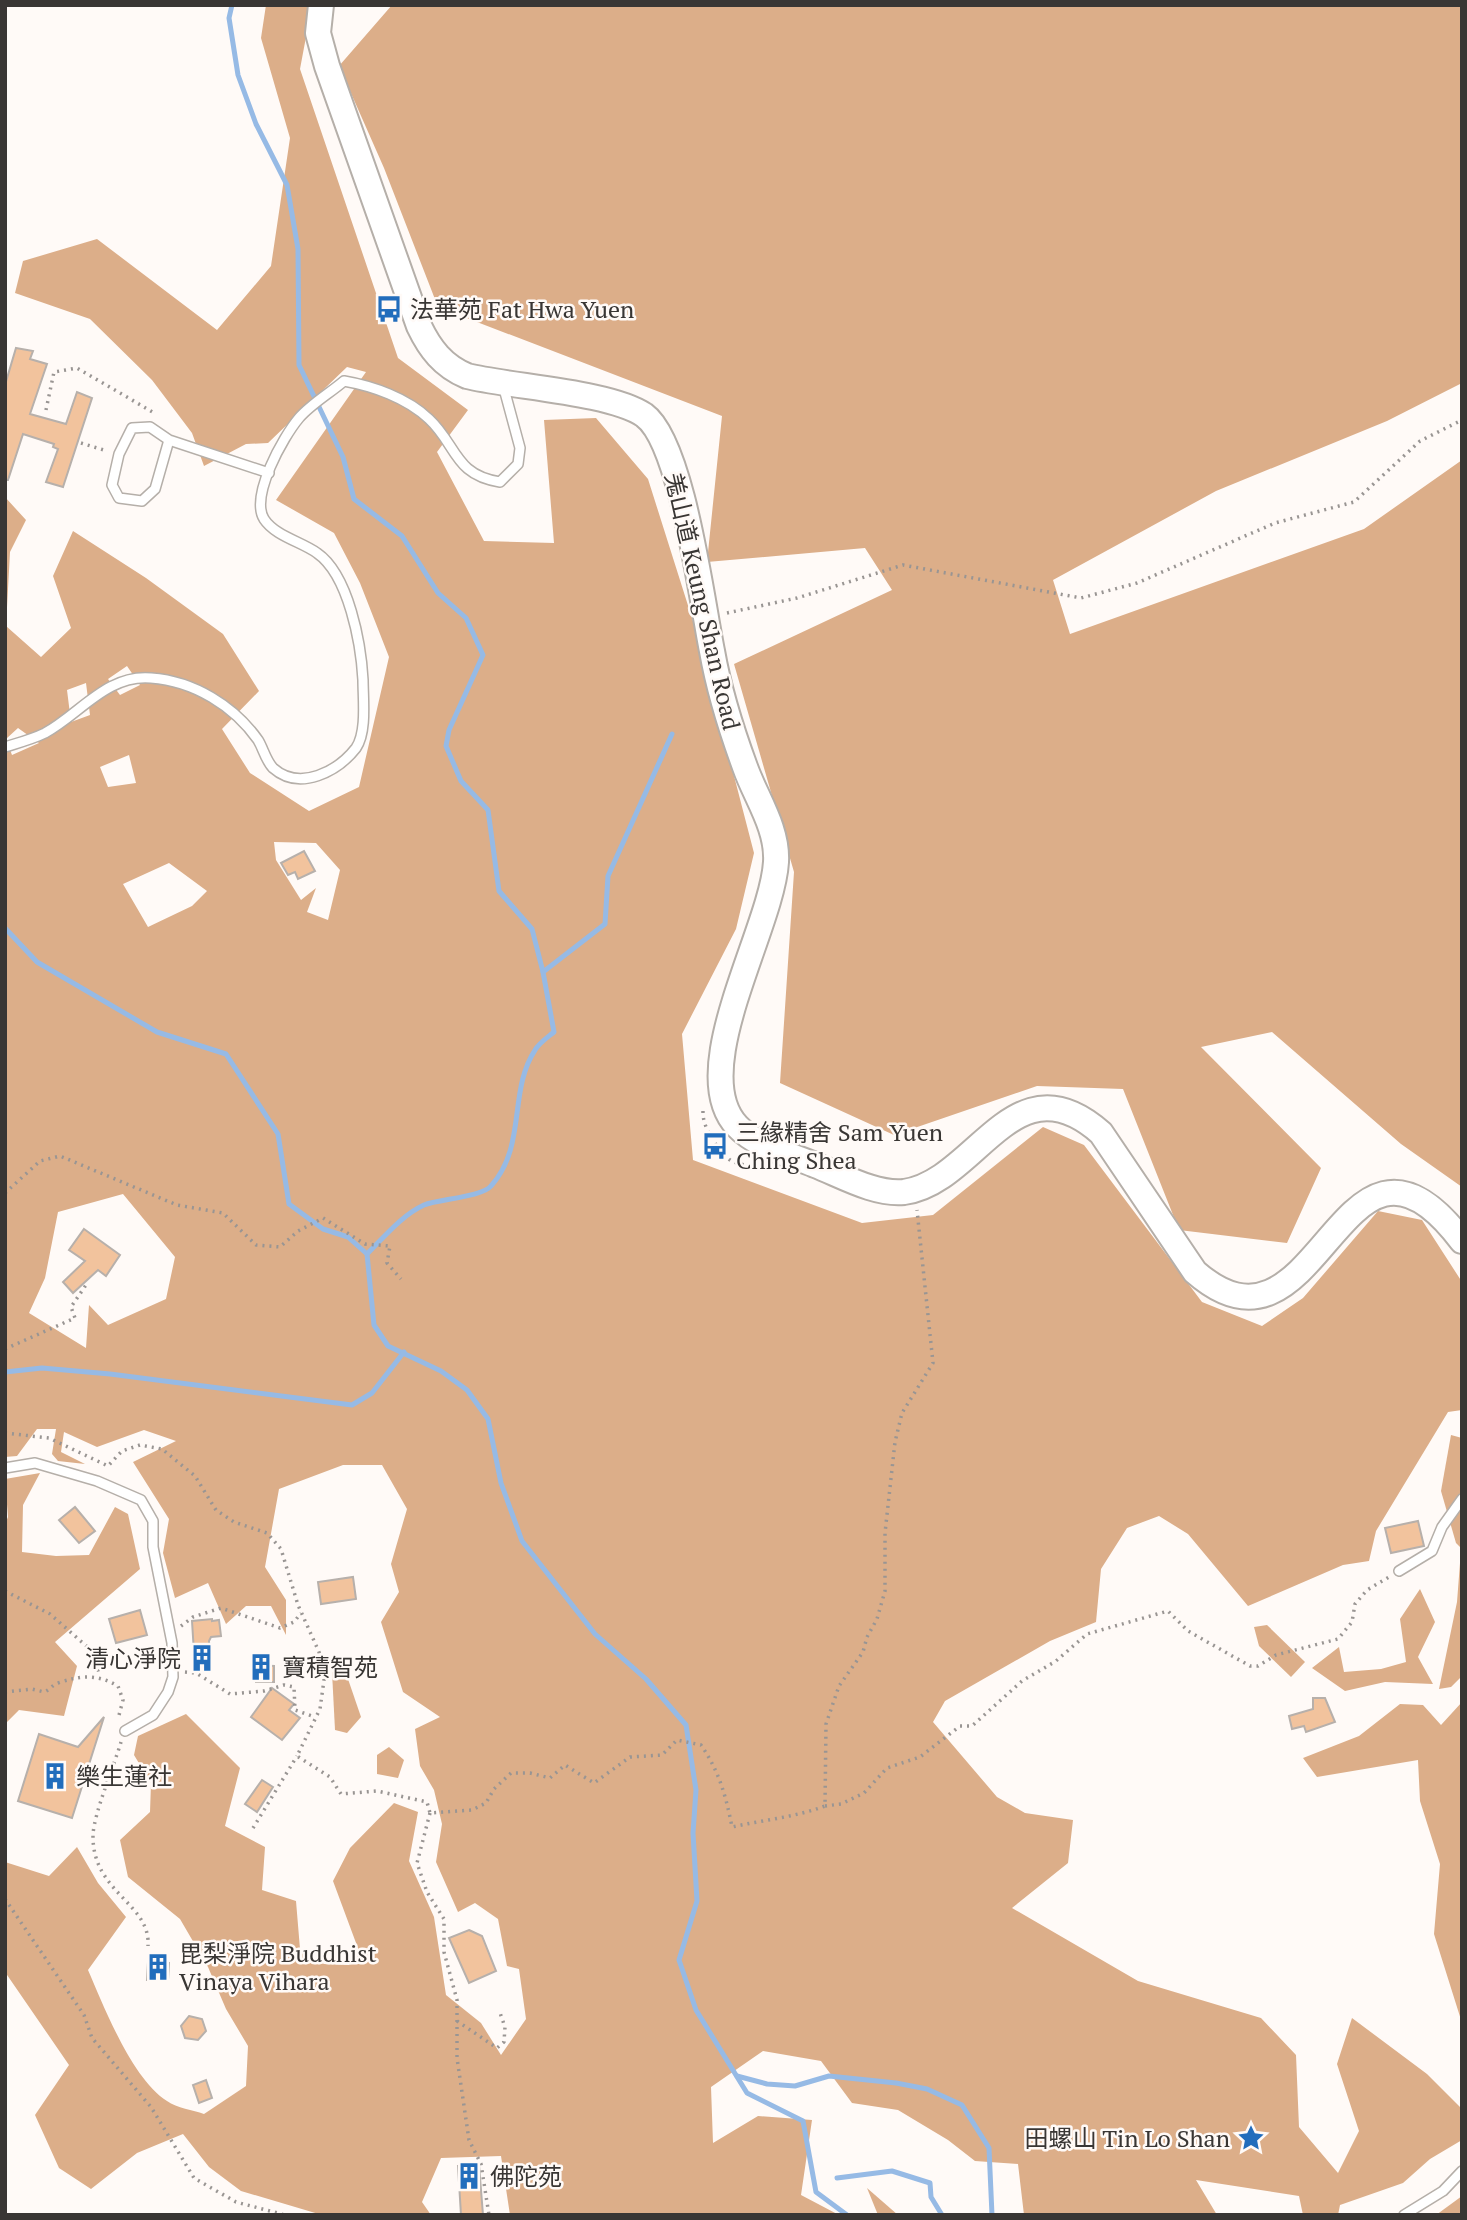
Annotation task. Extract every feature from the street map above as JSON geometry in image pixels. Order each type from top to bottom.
[{"type":"main road","name":"羗山道 Keung Shan Road","points":[[321,5],[318,33],[327,66],[422,333],[439,358],[457,372],[502,383],[620,404],[648,418],[661,438],[674,468],[723,703],[772,833],[776,854],[772,888],[723,1046],[723,1100],[731,1119],[746,1134],[763,1144],[872,1187],[901,1192],[934,1180],[997,1128],[1019,1115],[1042,1110],[1066,1113],[1090,1124],[1101,1133],[1195,1272],[1214,1287],[1236,1297],[1263,1295],[1282,1286],[1309,1263],[1360,1204],[1378,1194],[1398,1193],[1418,1199],[1442,1215],[1462,1241]]},
{"type":"lane","points":[[5,747],[45,733],[90,699],[118,683],[149,677],[180,683],[209,695],[243,720],[273,768],[291,776],[322,777],[344,761],[358,746],[363,694],[362,655],[348,599],[320,555],[274,529],[264,518],[259,503],[268,473],[299,418],[344,382],[369,385],[429,419],[451,452],[479,479],[500,482],[518,464],[520,448],[502,383]]},
{"type":"lane","points":[[169,440],[155,489],[142,500],[120,498],[112,485],[120,454],[132,428],[150,427],[169,440],[268,473]]},
{"type":"lane","points":[[5,1468],[19,1463],[52,1466],[141,1500],[153,1521],[153,1547],[172,1643],[173,1677],[168,1692],[153,1714],[125,1731]]},
{"type":"lane","points":[[1399,1571],[1432,1551],[1442,1527],[1462,1499]]},
{"type":"lane","points":[[1404,2215],[1443,2191],[1462,2171]]},
{"type":"path","points":[[46,410],[54,372],[78,368],[154,412],[169,429],[169,440]]},
{"type":"path","points":[[706,617],[797,598],[903,565],[1081,598],[1137,583],[1275,523],[1354,502],[1420,441],[1462,420]]},
{"type":"path","points":[[81,443],[120,454]]},
{"type":"path","points":[[5,1193],[40,1161],[60,1156],[177,1205],[223,1213],[256,1245],[280,1247],[298,1231],[323,1218],[365,1244],[390,1246],[387,1263],[401,1279]]},
{"type":"path","points":[[825,1806],[826,1724],[839,1686],[863,1652],[880,1610],[885,1591],[885,1533],[895,1442],[902,1413],[933,1363],[917,1207]]},
{"type":"path","points":[[5,1349],[75,1318],[71,1307],[88,1282]]},
{"type":"path","points":[[5,1433],[49,1438],[108,1466],[122,1451],[140,1445],[162,1449],[195,1476],[216,1510],[234,1522],[267,1533],[281,1549],[301,1613],[319,1652],[324,1680],[315,1717],[297,1756],[253,1828]]},
{"type":"path","points":[[430,1813],[472,1810],[486,1803],[494,1789],[510,1773],[530,1773],[550,1778],[565,1765],[594,1783],[629,1757],[662,1755],[677,1740],[701,1745],[715,1765],[725,1791],[732,1827],[777,1816],[803,1815],[825,1806],[841,1804],[864,1793],[887,1768],[920,1757],[960,1726],[972,1726],[1022,1681],[1056,1661],[1087,1634],[1168,1611],[1188,1631],[1250,1666],[1258,1666],[1276,1655],[1338,1639],[1352,1622],[1355,1604],[1367,1590],[1399,1571]]},
{"type":"path","points":[[5,1591],[50,1614],[92,1651],[100,1676]]},
{"type":"path","points":[[168,1626],[179,1626],[193,1617],[221,1608],[280,1628],[294,1622],[301,1613]]},
{"type":"path","points":[[172,1643],[178,1643],[182,1649],[185,1674],[196,1673],[230,1694],[264,1691],[284,1685],[294,1687],[295,1710],[315,1717]]},
{"type":"path","points":[[5,1692],[32,1689],[44,1692],[54,1684],[84,1676],[100,1676],[118,1686],[123,1700],[118,1719],[125,1731],[93,1833],[94,1843],[106,1881],[140,1916],[146,1926],[148,1946]]},
{"type":"path","points":[[297,1756],[330,1777],[341,1794],[398,1794],[427,1802],[430,1813],[417,1863],[427,1892],[444,1919],[444,1952],[457,2000],[457,2058],[469,2140],[481,2164],[489,2215]]},
{"type":"path","points":[[5,1899],[84,2015],[92,2038],[151,2107],[194,2178],[236,2202],[285,2215]]},
{"type":"path","points":[[457,2021],[497,2048],[504,2042],[505,2027],[499,2010]]},
{"type":"shaded area","points":[[266,5],[312,5],[300,69],[398,358],[468,410],[437,452],[484,541],[554,543],[544,420],[596,418],[648,479],[698,637],[754,853],[736,929],[682,1034],[693,1160],[862,1223],[933,1215],[1043,1127],[1084,1145],[1202,1302],[1262,1326],[1303,1298],[1378,1211],[1422,1220],[1462,1282],[1462,1410],[1448,1412],[1376,1531],[1369,1561],[1343,1565],[1248,1606],[1188,1534],[1159,1516],[1127,1528],[1101,1569],[1096,1622],[1050,1641],[945,1701],[933,1722],[997,1797],[1025,1813],[1073,1820],[1068,1863],[1012,1908],[1138,1981],[1261,2018],[1296,2055],[1299,2127],[1338,2173],[1359,2131],[1337,2064],[1352,2018],[1427,2074],[1462,2109],[1462,2140],[1430,2159],[1403,2183],[1340,2205],[1338,2215],[1303,2215],[1299,2196],[1196,2180],[1217,2215],[1024,2215],[1018,2164],[975,2161],[948,2140],[898,2110],[852,2103],[821,2061],[763,2051],[711,2087],[713,2143],[758,2116],[812,2120],[801,2195],[839,2215],[510,2215],[501,2156],[441,2158],[422,2202],[431,2215],[322,2215],[241,2191],[209,2167],[183,2134],[137,2153],[91,2189],[59,2168],[35,2115],[69,2065],[5,1972],[5,1862],[49,1876],[77,1847],[98,1883],[126,1917],[88,1970],[120,2041],[154,2091],[171,2103],[204,2114],[246,2086],[248,2046],[226,2009],[208,1967],[180,1919],[128,1877],[120,1840],[150,1812],[151,1783],[134,1755],[138,1736],[186,1714],[240,1768],[225,1826],[265,1847],[262,1890],[296,1901],[300,1949],[324,1964],[349,1965],[359,1951],[333,1881],[350,1848],[394,1803],[418,1812],[409,1861],[434,1917],[446,1995],[481,2023],[501,2055],[526,2019],[519,1969],[507,1966],[498,1919],[475,1903],[458,1912],[436,1862],[442,1824],[434,1790],[420,1766],[415,1729],[440,1717],[403,1692],[381,1622],[399,1592],[391,1564],[407,1509],[382,1465],[343,1465],[279,1489],[265,1567],[286,1600],[286,1635],[271,1606],[246,1606],[226,1624],[208,1583],[175,1598],[163,1553],[169,1519],[133,1462],[176,1441],[144,1430],[97,1447],[64,1432],[61,1452],[85,1464],[58,1461],[52,1454],[56,1429],[37,1429],[17,1456],[5,1457],[5,497],[26,520],[10,552],[6,626],[41,657],[71,628],[53,576],[73,531],[146,578],[223,634],[259,691],[222,729],[250,773],[309,811],[359,787],[389,657],[360,583],[334,533],[276,500],[366,372],[347,367],[268,443],[246,444],[204,466],[192,433],[152,380],[90,319],[15,293],[23,261],[97,239],[217,330],[271,266],[290,138],[261,38]],"holes":[[[127,666],[140,685],[120,695],[108,679]],[[86,683],[90,715],[71,722],[67,690]],[[18,728],[39,743],[12,755],[6,739]],[[129,755],[136,783],[108,787],[100,767]],[[274,842],[316,843],[340,870],[328,920],[307,912],[316,888],[301,900],[276,860]],[[169,863],[207,891],[192,906],[148,927],[123,884]],[[123,1194],[175,1257],[166,1299],[108,1325],[89,1305],[86,1348],[29,1313],[45,1278],[58,1212]]]},
{"type":"shaded area","points":[[392,5],[1462,5],[1462,383],[1387,421],[1216,491],[1053,580],[1070,634],[1364,529],[1462,460],[1462,1187],[1401,1144],[1272,1032],[1201,1047],[1321,1168],[1287,1243],[1179,1230],[1123,1089],[1037,1086],[894,1135],[780,1083],[794,872],[734,664],[892,590],[865,548],[707,562],[722,416],[438,307],[384,168],[339,66]]},
{"type":"shaded area","points":[[1451,1435],[1462,1438],[1462,1549],[1456,1543],[1441,1491]]},
{"type":"shaded area","points":[[40,1473],[23,1505],[22,1552],[56,1556],[89,1555],[115,1507],[128,1514],[140,1569],[55,1642],[77,1666],[64,1716],[19,1710],[5,1724],[5,1524],[8,1517],[5,1479]]},
{"type":"shaded area","points":[[1460,1563],[1462,1676],[1451,1687],[1439,1689],[1457,1602]]},
{"type":"shaded area","points":[[1420,1589],[1435,1622],[1418,1657],[1433,1684],[1385,1682],[1345,1691],[1312,1668],[1339,1647],[1344,1672],[1381,1669],[1406,1662],[1400,1619]]},
{"type":"shaded area","points":[[1267,1625],[1305,1662],[1291,1677],[1259,1646],[1254,1627]]},
{"type":"shaded area","points":[[332,1672],[348,1679],[361,1717],[347,1733],[335,1730]]},
{"type":"shaded area","points":[[1462,1702],[1462,2023],[1434,1934],[1440,1864],[1420,1801],[1418,1760],[1317,1777],[1303,1758],[1359,1736],[1400,1704],[1423,1705],[1441,1725]]},
{"type":"shaded area","points":[[389,1747],[404,1760],[398,1778],[377,1774],[377,1755]]},
{"type":"shaded area","points":[[867,2188],[898,2215],[878,2215]]},
{"type":"shaded area","points":[[1462,2196],[1462,2215],[1436,2215]]},
{"type":"building","points":[[16,348],[33,351],[30,359],[47,364],[30,414],[66,424],[77,392],[92,398],[63,487],[46,482],[58,449],[53,447],[54,444],[23,434],[8,480],[5,480],[5,385]]},
{"type":"building","points":[[304,851],[315,871],[298,879],[295,872],[288,875],[281,863]]},
{"type":"building","points":[[84,1229],[120,1255],[106,1276],[98,1270],[73,1293],[63,1282],[85,1261],[69,1250]]},
{"type":"building","points":[[75,1507],[95,1531],[79,1543],[59,1520]]},
{"type":"building","points":[[1418,1521],[1424,1546],[1391,1553],[1385,1528]]},
{"type":"building","points":[[353,1577],[356,1599],[321,1604],[318,1582]]},
{"type":"building","points":[[140,1610],[147,1635],[116,1643],[109,1619]]},
{"type":"building","points":[[219,1620],[221,1636],[211,1637],[209,1641],[210,1669],[195,1669],[192,1621]]},
{"type":"building","points":[[256,1665],[274,1666],[274,1682],[256,1682]]},
{"type":"building","points":[[272,1688],[294,1704],[289,1710],[300,1718],[282,1740],[251,1717]]},
{"type":"building","points":[[1313,1698],[1325,1698],[1335,1722],[1306,1732],[1304,1726],[1292,1729],[1289,1716],[1313,1709]]},
{"type":"building","name":"樂生蓮社","points":[[104,1717],[72,1818],[18,1801],[39,1734],[78,1747]]},
{"type":"building","points":[[262,1780],[273,1787],[257,1812],[245,1804]]},
{"type":"building","points":[[469,1930],[482,1936],[496,1971],[469,1983],[449,1938]]},
{"type":"building","name":"毘梨淨院 Buddhist Vinaya Vihara","points":[[148,1962],[169,1963],[168,1980],[147,1980]]},
{"type":"building","points":[[189,2016],[202,2019],[206,2031],[198,2040],[185,2038],[181,2026]]},
{"type":"building","points":[[206,2080],[212,2098],[199,2103],[193,2085]]},
{"type":"building","points":[[479,2165],[483,2215],[461,2215],[458,2166]]},
{"type":"waterway","points":[[232,5],[229,18],[238,75],[256,124],[287,185],[298,249],[299,365],[343,457],[354,499],[402,536],[438,593],[466,618],[483,655],[449,730],[446,746],[461,781],[488,810],[499,891],[532,929],[543,972]]},
{"type":"waterway","points":[[367,1254],[416,1209],[486,1190],[502,1170],[514,1136],[527,1066],[537,1047],[554,1032],[543,972],[605,924],[608,876],[672,734]]},
{"type":"waterway","points":[[5,928],[37,962],[157,1032],[226,1054],[278,1134],[289,1204],[323,1229],[348,1237],[367,1254],[374,1325],[388,1346],[441,1371],[467,1390],[488,1419],[501,1483],[522,1541],[595,1634],[646,1679],[686,1725],[696,1790],[693,1833],[697,1901],[679,1960],[696,2010],[747,2093],[803,2121],[816,2192],[847,2215]]},
{"type":"waterway","points":[[5,1372],[42,1368],[110,1374],[352,1405],[372,1393],[404,1352]]},
{"type":"waterway","points":[[737,2076],[767,2084],[795,2086],[829,2076],[896,2083],[927,2089],[962,2105],[989,2148],[992,2215]]},
{"type":"waterway","points":[[837,2178],[892,2171],[930,2183],[931,2197],[942,2215]]},
{"type":"place","name":"法華苑 Fat Hwa Yuen","points":[[389,309]]},
{"type":"place","name":"三緣精舍 Sam Yuen Ching Shea","points":[[715,1146]]},
{"type":"place","name":"清心淨院","points":[[202,1658]]},
{"type":"place","name":"寶積智苑","points":[[261,1667]]},
{"type":"place","name":"樂生蓮社","points":[[55,1776]]},
{"type":"place","name":"毘梨淨院 Buddhist Vinaya Vihara","points":[[158,1967]]},
{"type":"place","name":"田螺山 Tin Lo Shan","points":[[1251,2138]]},
{"type":"place","name":"佛陀苑","points":[[469,2176]]}]
